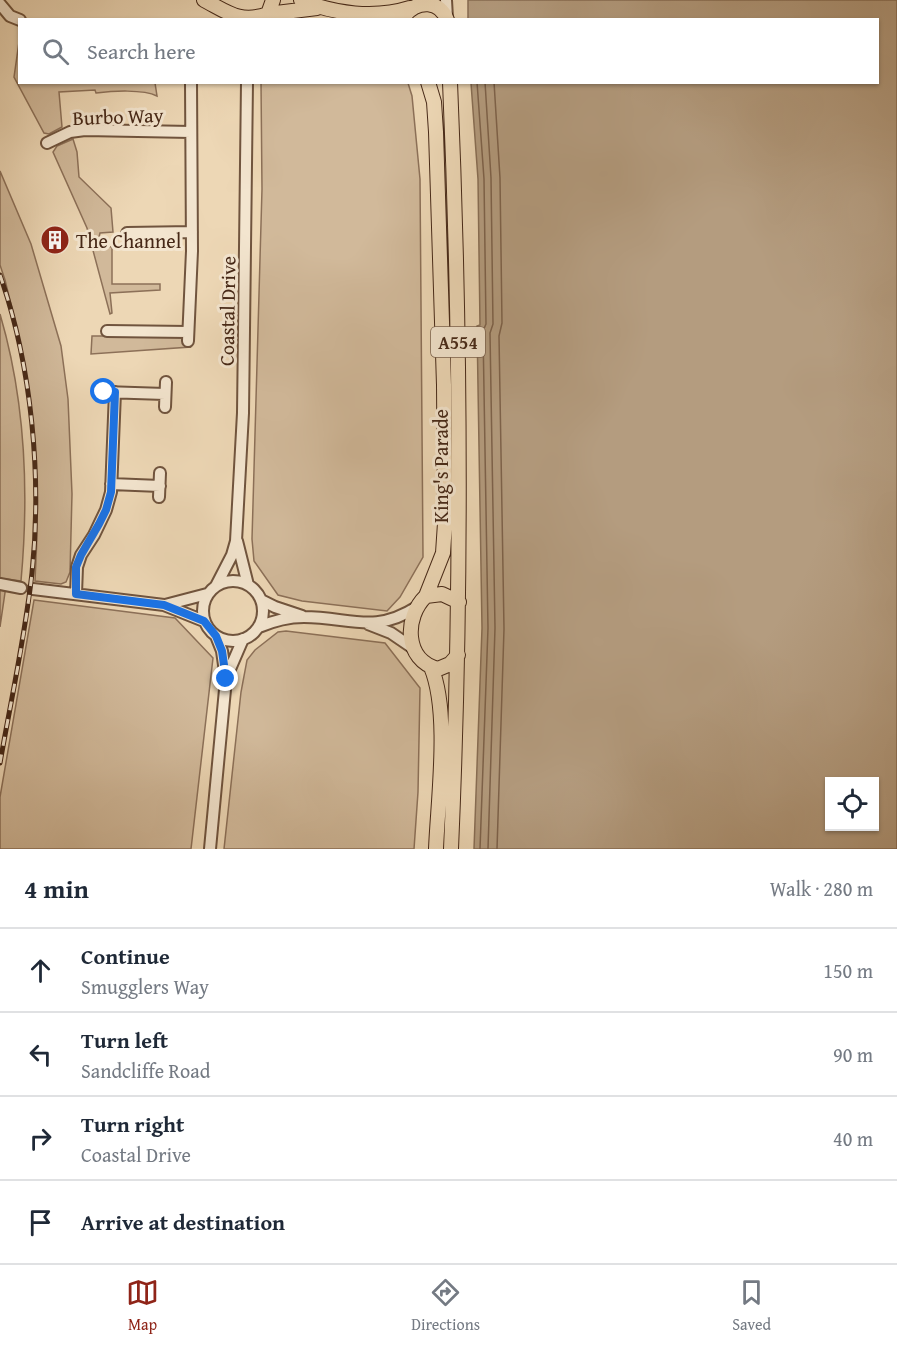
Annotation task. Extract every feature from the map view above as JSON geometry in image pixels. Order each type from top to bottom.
[{"type":"main road","points":[[204,0],[226,11],[260,17],[319,8]]},
{"type":"main road","points":[[260,17],[273,0]]},
{"type":"main road","points":[[301,0],[319,8],[360,17],[399,12],[420,3],[434,4],[444,12],[447,18]]},
{"type":"main road","name":"King's Parade","points":[[426,596],[443,553],[445,523],[444,385],[436,132],[434,102],[429,84]]},
{"type":"main road","name":"King's Parade","points":[[450,84],[458,338],[459,602],[451,849]]},
{"type":"main road","points":[[426,596],[442,594],[459,602]]},
{"type":"main road","name":"A554","points":[[413,648],[411,623],[417,607],[426,596]]},
{"type":"main road","points":[[413,648],[420,661],[438,669],[450,664],[458,655]]},
{"type":"main road","points":[[431,667],[436,681],[440,728],[436,849]]},
{"type":"street","points":[[446,0],[447,18]]},
{"type":"street","points":[[0,4],[10,16],[18,19]]},
{"type":"street","points":[[107,331],[188,337],[192,232],[191,84]]},
{"type":"street","name":"Coastal Drive","points":[[216,586],[232,555],[236,541],[243,413],[247,84]]},
{"type":"street","name":"Burbo Way","points":[[46,143],[70,132],[85,130],[191,132]]},
{"type":"street","points":[[127,233],[142,238],[192,232]]},
{"type":"street","points":[[165,407],[166,382]]},
{"type":"street","points":[[76,594],[76,567],[106,510],[111,484],[109,392],[165,394]]},
{"type":"street","points":[[111,484],[160,491],[160,473]]},
{"type":"street","name":"Coastal Drive","points":[[236,541],[248,585]]},
{"type":"street","points":[[164,605],[207,594],[216,586],[230,580],[240,581],[254,589],[261,600],[263,615],[259,627],[253,634],[243,639],[233,641],[216,636]]},
{"type":"street","points":[[0,584],[21,588]]},
{"type":"street","points":[[33,590],[164,605],[204,621],[216,636],[226,679]]},
{"type":"street","points":[[204,621],[203,608],[207,594]]},
{"type":"street","points":[[261,600],[305,617],[368,624],[391,633],[413,648]]},
{"type":"street","points":[[368,624],[398,618],[417,607]]},
{"type":"street","points":[[259,627],[273,622],[305,617]]},
{"type":"street","points":[[210,849],[226,679],[243,639]]},
{"type":"shaded area","points":[[18,49],[18,84],[155,84],[157,96],[136,91],[59,92],[62,127],[49,134],[44,133],[14,77]]},
{"type":"shaded area","points":[[261,84],[408,84],[412,96],[420,179],[423,557],[400,597],[387,611],[302,601],[278,595],[254,561],[252,539],[262,189]]},
{"type":"shaded area","points":[[73,139],[77,152],[79,177],[111,208],[113,232],[100,233],[97,246],[112,247],[112,284],[160,284],[160,290],[110,293],[112,313],[110,314],[87,228],[53,152],[57,146]]},
{"type":"shaded area","points":[[0,171],[31,244],[61,346],[68,399],[72,494],[70,572],[66,582],[61,584],[35,581],[37,505],[31,404],[23,354],[0,265]]},
{"type":"shaded area","points":[[0,314],[15,379],[20,413],[25,514],[21,581],[7,579],[0,627]]},
{"type":"shaded area","points":[[92,336],[179,336],[190,347],[91,354]]},
{"type":"shaded area","points":[[34,600],[175,618],[213,658],[191,849],[0,849],[0,797]]},
{"type":"shaded area","points":[[286,631],[385,643],[420,688],[418,792],[414,849],[224,849],[241,692],[247,660],[255,650],[278,632]]},
{"type":"water","points":[[468,0],[897,0],[897,849],[474,849],[482,628],[477,326],[480,325],[478,179],[471,84],[879,84],[879,18],[468,18]]},
{"type":"railway","points":[[0,275],[11,310],[27,384],[32,422],[36,499],[29,597],[0,763]]},
{"type":"place","name":"The Channel","points":[[55,240]]},
{"type":"route","points":[[104,392],[115,392],[111,492],[106,510],[76,567],[76,594],[164,605],[204,621],[216,636],[222,651],[226,679]]}]
